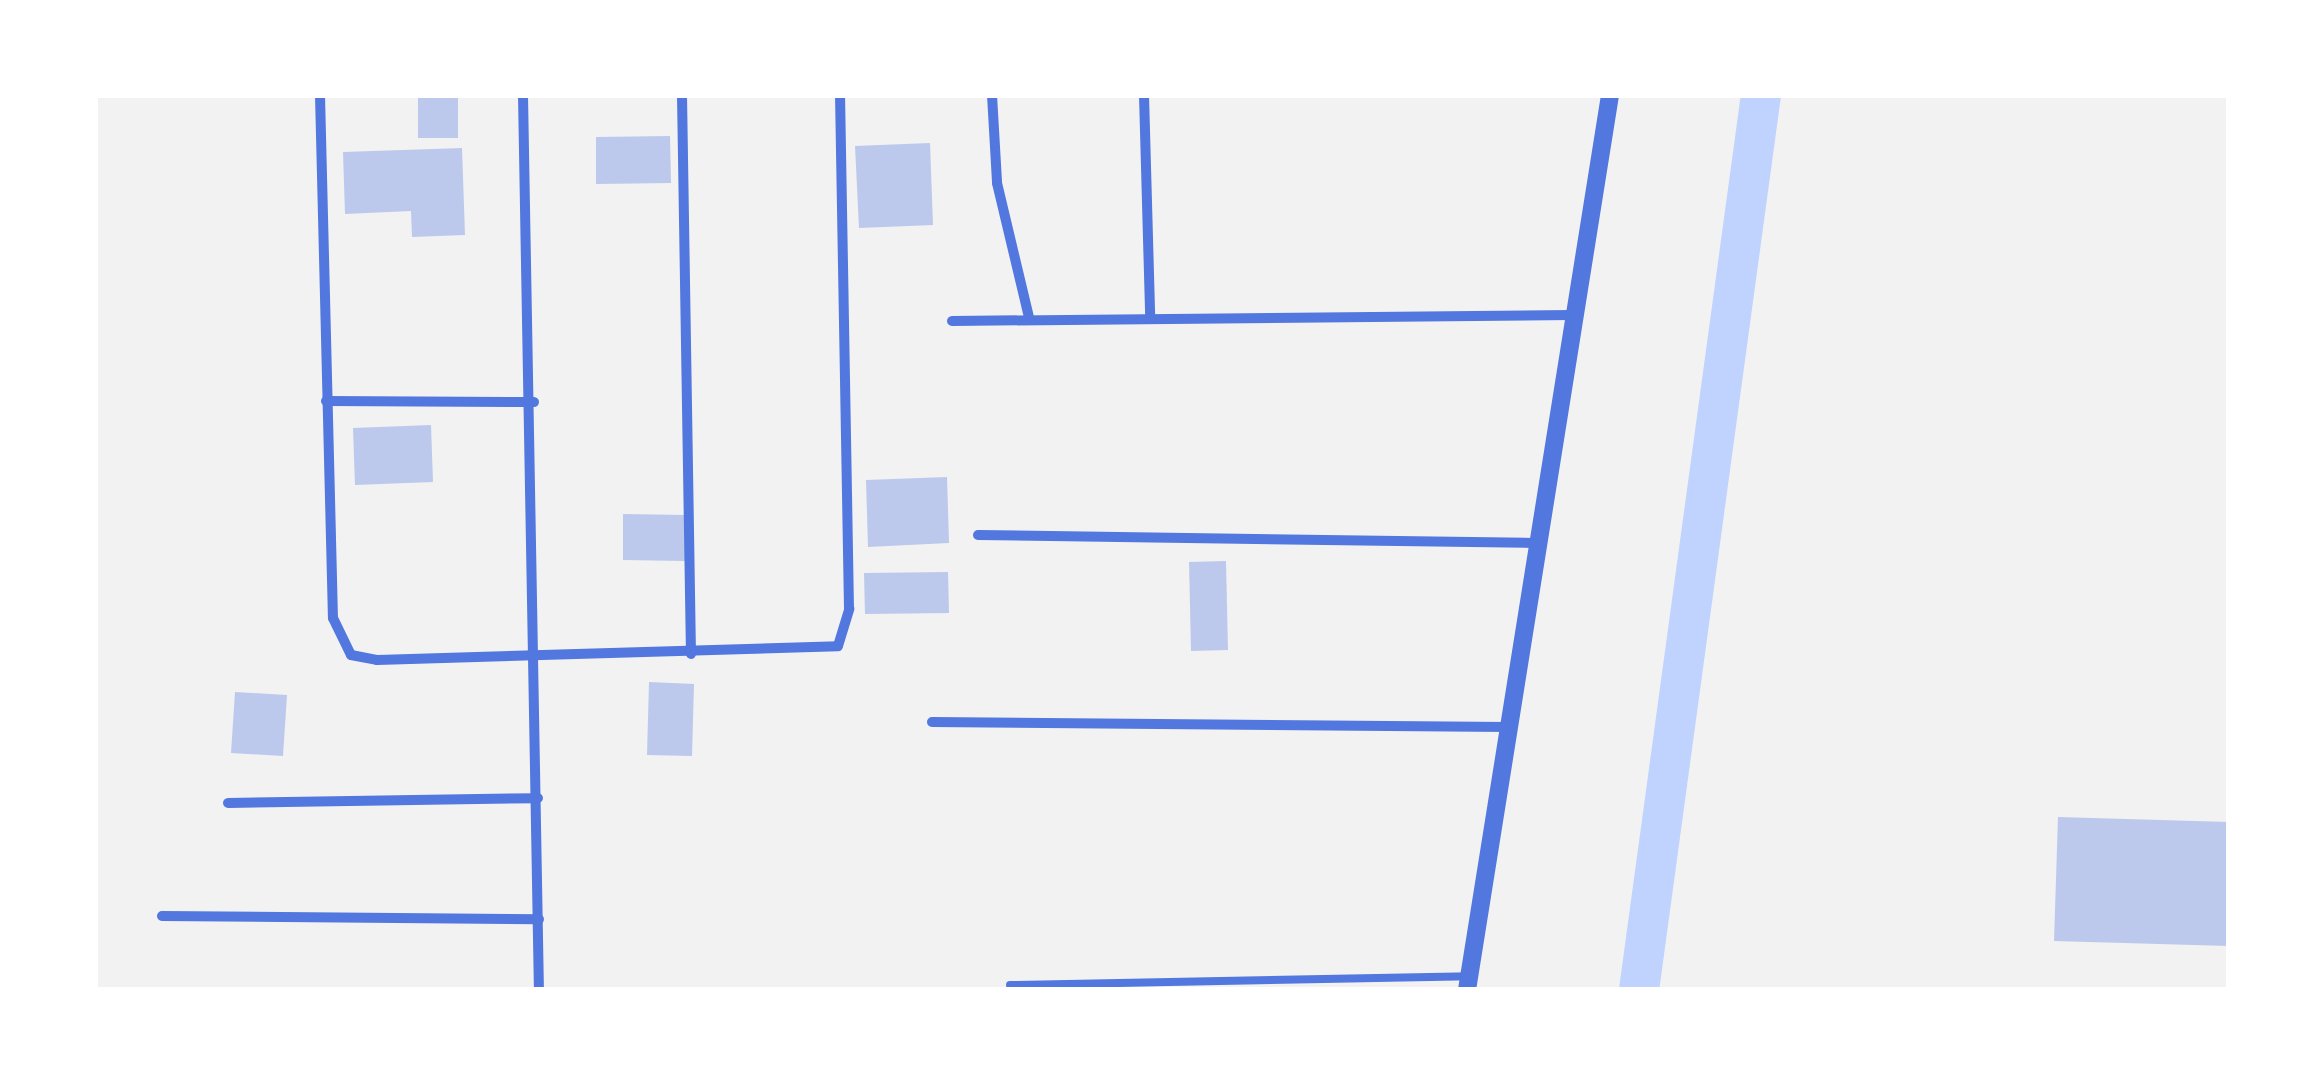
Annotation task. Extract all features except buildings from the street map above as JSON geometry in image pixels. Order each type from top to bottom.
[{"type":"street","points":[[320,95],[334,618],[352,655],[538,658],[819,651],[848,631],[840,95]]},
{"type":"street","points":[[523,95],[534,402],[539,990]]},
{"type":"street","points":[[682,95],[691,654]]},
{"type":"street","points":[[992,95],[997,183],[1029,317]]},
{"type":"street","points":[[1144,95],[1150,315]]},
{"type":"street","points":[[1468,983],[1534,543],[1610,95]]},
{"type":"street","points":[[952,321],[1150,315],[1572,315]]},
{"type":"street","points":[[326,401],[534,402]]},
{"type":"street","points":[[978,534],[1534,543]]},
{"type":"street","points":[[932,722],[1507,726]]},
{"type":"street","points":[[228,803],[538,798]]},
{"type":"street","points":[[162,916],[539,918]]},
{"type":"lane","points":[[1010,984],[1468,983]]},
{"type":"waterway","points":[[1639,990],[1761,95]]}]
